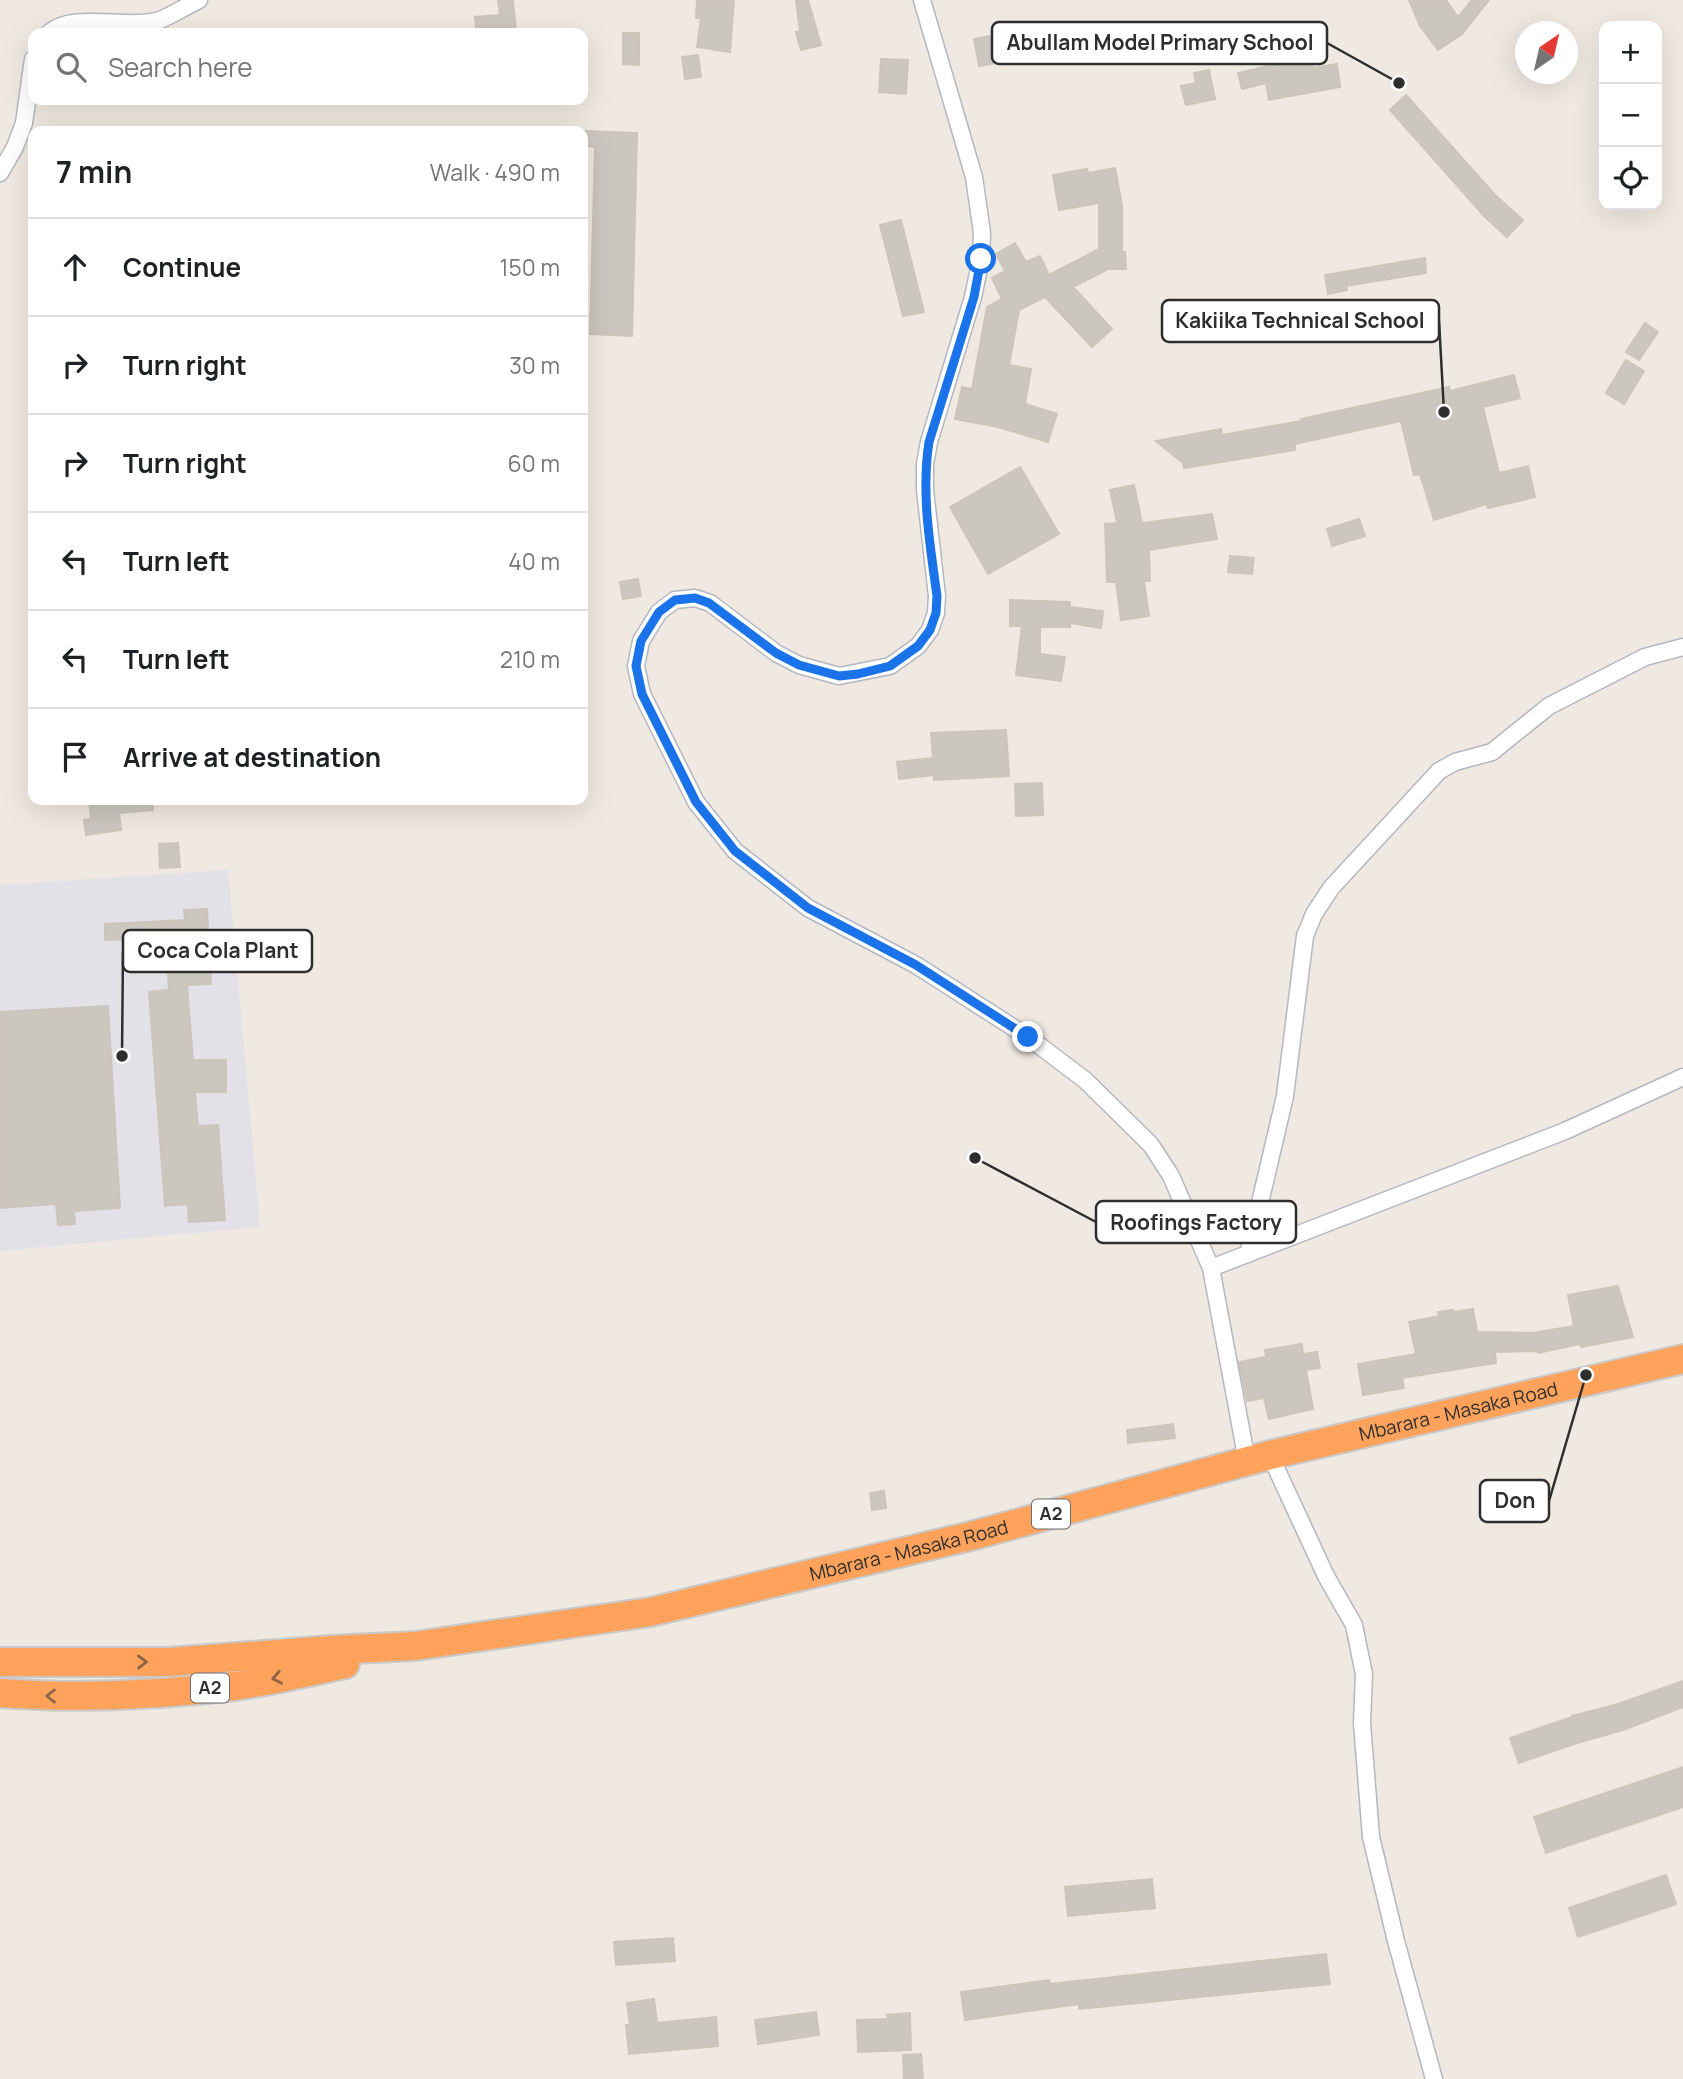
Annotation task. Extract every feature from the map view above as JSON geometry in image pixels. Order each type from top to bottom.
[{"type":"highway","name":"Mbarara - Masaka Road","points":[[0,1662],[169,1662],[415,1646],[650,1612],[971,1536],[1259,1458],[1683,1359]]},
{"type":"highway","name":"Mbarara - Masaka Road","points":[[0,1693],[47,1697],[236,1686],[343,1665],[415,1646]]},
{"type":"street","points":[[58,28],[68,23],[133,24],[160,20],[199,0]]},
{"type":"street","points":[[922,0],[974,177],[982,233],[981,259],[974,297],[929,442],[925,464],[927,512],[937,596],[936,613],[930,630],[918,646],[890,666],[839,676],[799,665],[776,653],[709,603],[695,598],[675,600],[659,612],[641,641],[636,666],[642,694],[696,802],[735,851],[808,908],[916,965],[1028,1037],[1085,1080],[1151,1145],[1171,1176],[1211,1268],[1259,1458],[1354,1625],[1364,1674],[1362,1723],[1371,1837],[1434,2079]]},
{"type":"street","points":[[0,173],[15,147],[24,123],[28,95]]},
{"type":"street","points":[[1248,1254],[1285,1096],[1305,936],[1314,914],[1331,888],[1439,771],[1455,762],[1492,751],[1549,706],[1645,657],[1683,647]]},
{"type":"street","points":[[1211,1268],[1565,1131],[1683,1077]]},
{"type":"shaded area","points":[[228,870],[260,1227],[0,1251],[0,885]]},
{"type":"building","points":[[498,0],[513,0],[516,28],[476,28],[475,17],[500,15]]},
{"type":"building","points":[[697,0],[734,0],[730,52],[697,47],[701,18],[696,18]]},
{"type":"building","points":[[796,0],[808,0],[821,45],[801,50],[796,32],[800,31]]},
{"type":"building","points":[[1409,0],[1446,0],[1458,17],[1472,0],[1489,0],[1462,34],[1438,50],[1420,26]]},
{"type":"building","points":[[623,33],[639,33],[639,65],[623,64]]},
{"type":"building","points":[[991,36],[996,63],[979,66],[974,39]]},
{"type":"building","points":[[698,55],[701,77],[685,79],[682,57]]},
{"type":"building","points":[[881,59],[908,60],[906,94],[879,92]]},
{"type":"building","points":[[1293,60],[1294,63],[1312,61],[1313,68],[1337,64],[1340,87],[1269,100],[1266,83],[1242,89],[1238,73]]},
{"type":"building","points":[[1209,70],[1215,99],[1186,105],[1181,86],[1196,83],[1194,73]]},
{"type":"building","points":[[1406,95],[1495,195],[1523,220],[1507,237],[1485,217],[1390,110]]},
{"type":"building","points":[[588,131],[637,133],[632,336],[590,334],[595,147],[588,146]]},
{"type":"building","points":[[1115,168],[1122,205],[1122,252],[1125,252],[1126,269],[1108,269],[1073,287],[1112,329],[1092,347],[1045,297],[1019,310],[1009,365],[1031,369],[1025,404],[1057,414],[1048,442],[998,427],[955,419],[962,387],[972,389],[987,307],[1002,299],[992,278],[1005,271],[996,254],[1015,243],[1026,262],[1040,256],[1049,275],[1099,249],[1099,203],[1059,210],[1053,175],[1087,169],[1088,173]]},
{"type":"building","points":[[901,220],[924,312],[903,316],[880,225]]},
{"type":"building","points":[[1425,258],[1426,273],[1346,286],[1347,290],[1328,294],[1325,275]]},
{"type":"building","points":[[1645,323],[1658,332],[1639,360],[1626,352]]},
{"type":"building","points":[[1626,360],[1644,371],[1624,404],[1606,393]]},
{"type":"building","points":[[1514,375],[1520,398],[1483,407],[1499,473],[1528,466],[1535,497],[1488,508],[1487,504],[1434,520],[1420,474],[1414,475],[1401,421],[1295,444],[1295,450],[1184,468],[1183,463],[1156,441],[1221,429],[1222,435],[1301,421],[1449,387],[1450,391]]},
{"type":"building","points":[[1020,467],[1059,534],[988,574],[950,507]]},
{"type":"building","points":[[1134,485],[1142,523],[1212,514],[1217,539],[1149,550],[1150,581],[1144,581],[1149,616],[1121,620],[1116,582],[1107,582],[1105,524],[1117,523],[1110,490]]},
{"type":"building","points":[[1359,519],[1365,536],[1332,546],[1327,529]]},
{"type":"building","points":[[1230,556],[1254,558],[1252,574],[1228,572]]},
{"type":"building","points":[[638,579],[641,596],[623,599],[620,582]]},
{"type":"building","points":[[1010,600],[1070,602],[1070,607],[1103,611],[1101,628],[1070,623],[1070,627],[1040,627],[1040,654],[1065,657],[1061,681],[1016,675],[1022,626],[1010,626]]},
{"type":"building","points":[[1006,730],[1009,776],[934,780],[934,775],[899,779],[897,762],[933,758],[931,733]]},
{"type":"building","points":[[1042,783],[1043,815],[1016,816],[1015,784]]},
{"type":"building","points":[[90,805],[152,805],[153,810],[119,813],[121,830],[86,835],[84,820],[91,819]]},
{"type":"building","points":[[178,843],[180,867],[160,868],[159,844]]},
{"type":"building","points":[[207,909],[211,984],[187,985],[193,1060],[226,1060],[226,1092],[195,1092],[198,1126],[218,1125],[225,1220],[189,1222],[188,1204],[165,1206],[149,992],[169,990],[166,938],[105,940],[105,924],[185,920],[184,910]]},
{"type":"building","points":[[108,1006],[120,1208],[74,1211],[75,1224],[58,1225],[56,1204],[0,1208],[0,1012]]},
{"type":"building","points":[[1618,1286],[1633,1337],[1538,1353],[1495,1352],[1496,1363],[1402,1378],[1404,1388],[1363,1395],[1358,1364],[1416,1354],[1409,1322],[1439,1316],[1438,1312],[1473,1309],[1477,1332],[1533,1333],[1574,1326],[1568,1295]]},
{"type":"building","points":[[1302,1344],[1303,1354],[1317,1352],[1320,1368],[1306,1370],[1313,1409],[1269,1419],[1264,1398],[1247,1401],[1239,1362],[1266,1357],[1265,1350]]},
{"type":"building","points":[[1173,1424],[1175,1438],[1128,1443],[1127,1430]]},
{"type":"building","points":[[884,1491],[886,1508],[872,1510],[870,1493]]},
{"type":"building","points":[[1683,1681],[1683,1707],[1626,1729],[1519,1763],[1510,1738]]},
{"type":"building","points":[[1683,1767],[1683,1807],[1546,1853],[1534,1817]]},
{"type":"building","points":[[1666,1875],[1676,1904],[1578,1937],[1569,1908]]},
{"type":"building","points":[[1152,1879],[1155,1908],[1068,1916],[1065,1887]]},
{"type":"building","points":[[673,1938],[675,1961],[616,1965],[614,1942]]},
{"type":"building","points":[[1326,1954],[1330,1984],[1079,2009],[1079,2004],[965,2020],[961,1992],[1049,1980],[1050,1984]]},
{"type":"building","points":[[654,1999],[657,2023],[716,2017],[718,2046],[629,2054],[626,2025],[630,2025],[627,2003]]},
{"type":"building","points":[[816,2012],[819,2035],[758,2044],[755,2020]]},
{"type":"building","points":[[910,2013],[911,2050],[858,2052],[857,2020],[888,2019],[887,2015]]},
{"type":"building","points":[[921,2054],[923,2079],[904,2079],[903,2055]]},
{"type":"place","name":"Abullam Model Primary School","points":[[1399,83]]},
{"type":"place","name":"Kakiika Technical School","points":[[1444,412]]},
{"type":"place","name":"Coca Cola Plant","points":[[122,1056]]},
{"type":"place","name":"Roofings Factory","points":[[975,1158]]},
{"type":"place","name":"Don","points":[[1586,1375]]},
{"type":"route","points":[[981,259],[974,297],[929,442],[925,464],[930,546],[937,596],[936,613],[930,630],[918,646],[890,666],[839,676],[799,665],[776,653],[709,603],[695,598],[675,600],[659,612],[641,641],[636,666],[642,694],[696,802],[735,851],[808,908],[916,965],[1028,1037]]}]
